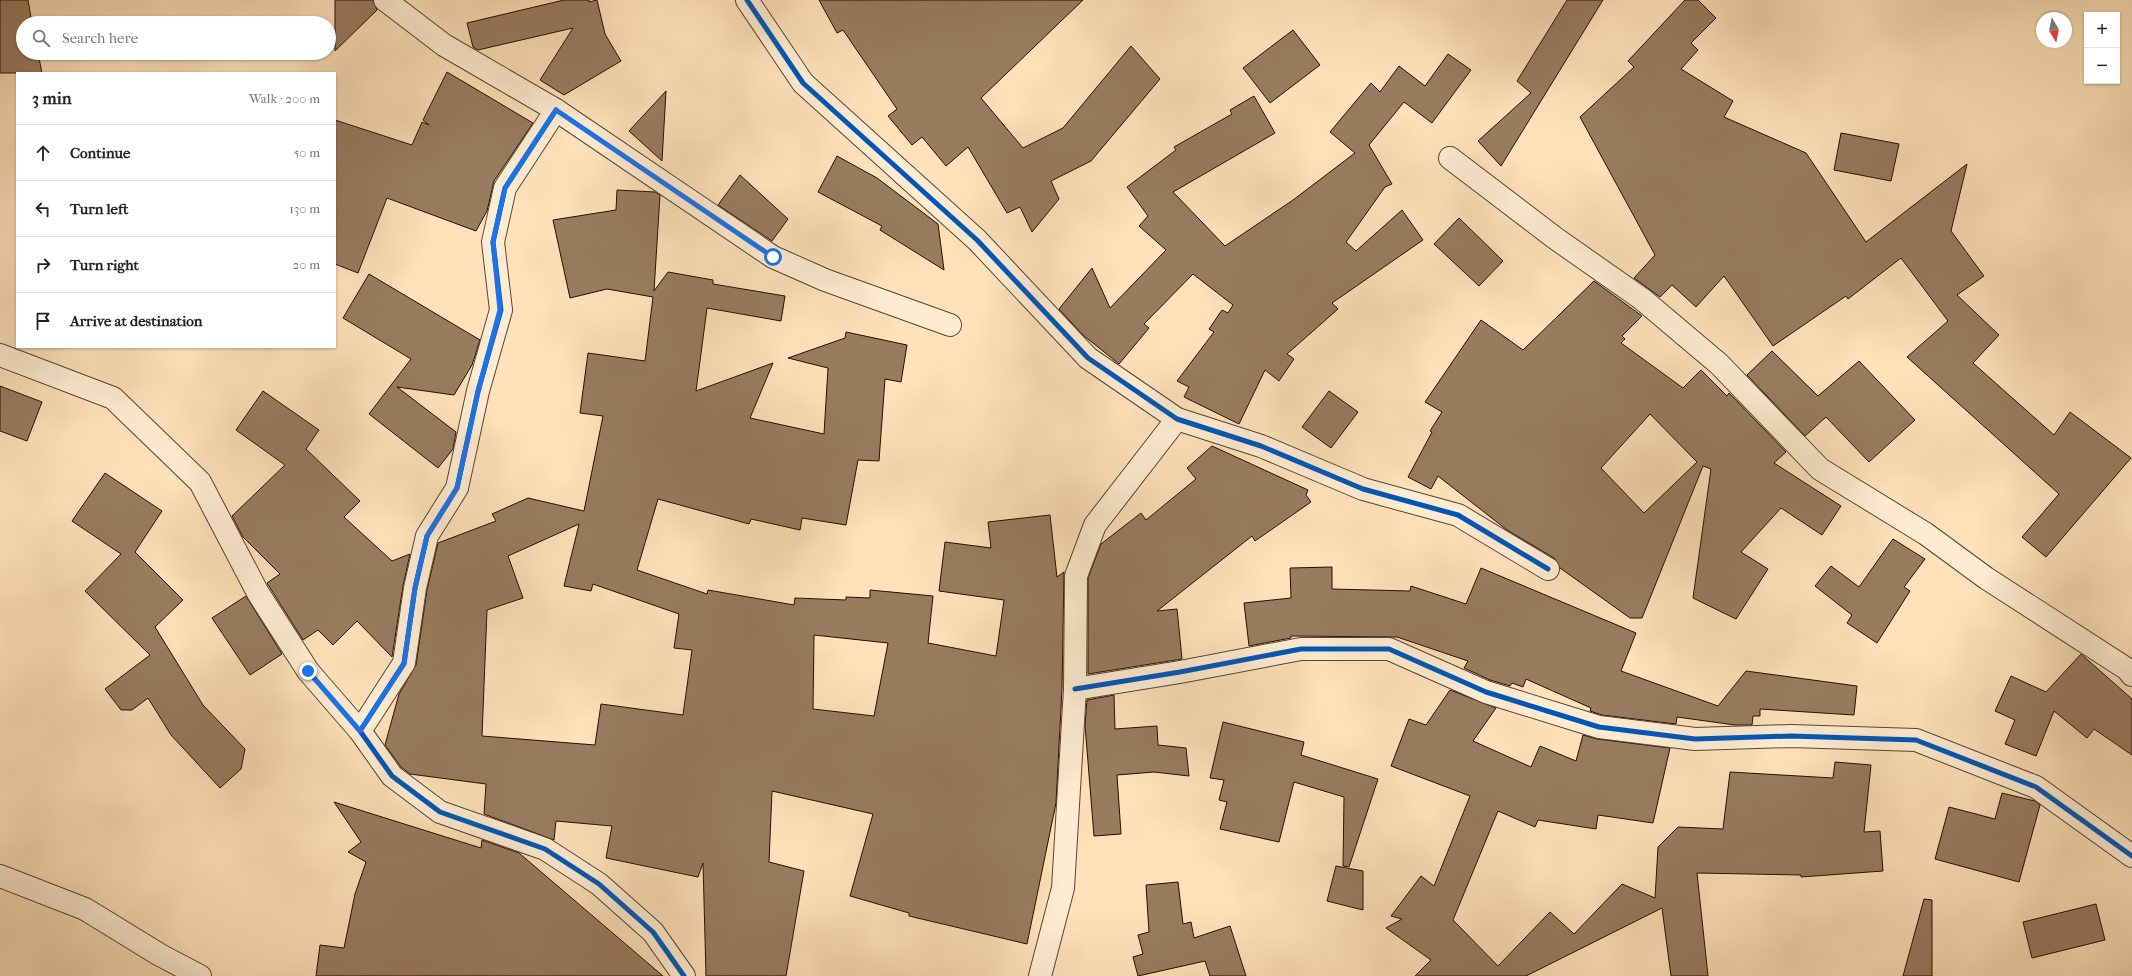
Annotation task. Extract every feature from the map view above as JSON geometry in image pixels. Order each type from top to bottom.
[{"type":"street","points":[[385,0],[444,45],[556,110],[773,257],[825,280],[950,325]]},
{"type":"street","points":[[747,0],[803,83],[977,240],[1088,358],[1177,419],[1261,446],[1363,489],[1458,515],[1548,569]]},
{"type":"street","points":[[360,731],[404,664],[415,588],[427,536],[457,488],[478,392],[500,310],[493,242],[505,188],[556,110]]},
{"type":"street","points":[[1450,158],[1555,238],[1642,299],[1719,364],[1820,469],[1926,534],[1986,578],[2127,669],[2132,675]]},
{"type":"street","points":[[0,355],[113,398],[200,482],[258,593],[308,671],[360,731],[392,776],[440,812],[546,849],[599,884],[654,932],[684,976]]},
{"type":"street","points":[[1040,976],[1063,888],[1075,689],[1076,576],[1096,525],[1177,419]]},
{"type":"street","points":[[1075,689],[1180,672],[1301,649],[1389,649],[1486,692],[1599,726],[1695,739],[1791,736],[1916,740],[2036,787],[2132,856]]},
{"type":"street","points":[[0,876],[85,909],[200,976]]},
{"type":"building","points":[[0,0],[28,0],[31,16],[16,16],[16,60],[39,60],[42,72],[0,73]]},
{"type":"building","points":[[335,0],[373,0],[377,10],[336,50]]},
{"type":"building","points":[[564,0],[589,0],[589,2],[597,0],[605,34],[621,61],[564,95],[540,80],[573,28],[478,50],[473,47],[467,23]]},
{"type":"building","points":[[819,0],[1083,0],[981,98],[1023,148],[1063,128],[1131,46],[1160,79],[1091,161],[1051,181],[1059,199],[1032,232],[1020,207],[1007,213],[968,147],[946,166],[922,137],[912,145],[888,116],[897,109],[843,30],[837,33]]},
{"type":"building","points":[[1567,0],[1603,0],[1501,166],[1478,141],[1531,93],[1517,81]]},
{"type":"building","points":[[1685,0],[1698,0],[1716,18],[1691,43],[1698,50],[1681,69],[1733,101],[1724,117],[1806,153],[1866,242],[1967,164],[1951,231],[1984,276],[1957,295],[1999,335],[1973,363],[2054,435],[2070,412],[2131,458],[2046,557],[2022,537],[2059,494],[1907,357],[1948,321],[1901,258],[1848,299],[1846,296],[1773,346],[1724,276],[1696,307],[1672,285],[1660,297],[1634,278],[1655,255],[1580,117],[1634,67],[1628,61]]},
{"type":"building","points":[[1293,30],[1320,65],[1270,103],[1243,68]]},
{"type":"building","points":[[1448,54],[1471,70],[1432,123],[1404,102],[1369,145],[1392,184],[1385,187],[1346,242],[1356,251],[1402,210],[1423,240],[1332,303],[1338,309],[1287,354],[1294,359],[1279,381],[1265,370],[1239,424],[1184,397],[1189,387],[1177,381],[1214,332],[1209,329],[1222,310],[1228,313],[1233,305],[1193,274],[1144,324],[1149,328],[1119,364],[1083,335],[1059,309],[1092,268],[1110,308],[1166,250],[1139,226],[1148,216],[1127,187],[1176,150],[1174,147],[1232,114],[1230,110],[1254,96],[1275,133],[1173,192],[1225,246],[1293,200],[1355,153],[1330,132],[1371,83],[1380,92],[1399,66],[1425,86]]},
{"type":"building","points":[[447,72],[533,123],[494,181],[487,211],[476,231],[387,198],[358,273],[336,264],[336,120],[412,145],[422,122],[429,125],[423,120]]},
{"type":"building","points":[[666,91],[662,161],[629,131]]},
{"type":"building","points":[[1841,133],[1899,144],[1891,181],[1834,170]]},
{"type":"building","points":[[837,156],[877,178],[938,224],[944,270],[880,230],[882,226],[818,192]]},
{"type":"building","points":[[740,175],[788,219],[772,241],[718,205]]},
{"type":"building","points":[[617,190],[655,192],[660,195],[654,291],[668,272],[713,280],[713,284],[785,296],[781,321],[707,308],[696,391],[773,363],[750,418],[824,434],[828,368],[788,358],[845,338],[846,332],[907,345],[901,382],[885,379],[879,461],[858,460],[846,525],[802,518],[800,530],[751,519],[749,524],[658,499],[637,570],[707,594],[708,590],[794,605],[795,598],[846,600],[846,597],[870,598],[870,590],[933,596],[928,643],[996,656],[1004,600],[939,591],[945,542],[991,548],[988,522],[1050,515],[1057,577],[1064,572],[1062,689],[1056,803],[1027,944],[909,916],[909,913],[850,896],[873,814],[772,791],[769,862],[804,871],[786,976],[706,976],[703,863],[698,877],[606,858],[612,826],[556,821],[554,840],[484,814],[486,784],[410,774],[401,767],[385,745],[399,694],[416,665],[427,590],[438,543],[496,521],[492,514],[528,498],[584,511],[603,416],[580,413],[588,353],[645,361],[653,297],[607,289],[570,298],[553,220],[616,210]],"holes":[[[579,524],[564,586],[591,591],[593,584],[679,614],[674,648],[692,650],[683,715],[601,704],[595,745],[482,736],[487,610],[523,598],[508,556]],[[814,635],[888,643],[874,716],[813,709]]]},
{"type":"building","points":[[1459,218],[1503,261],[1479,286],[1434,244]]},
{"type":"building","points":[[369,274],[480,340],[472,365],[454,395],[397,387],[456,432],[453,449],[438,468],[369,414],[411,359],[343,318]]},
{"type":"building","points":[[1594,281],[1642,316],[1622,336],[1625,339],[1621,343],[1683,388],[1701,370],[1727,396],[1729,393],[1786,452],[1774,463],[1841,506],[1822,535],[1781,508],[1741,552],[1768,569],[1736,619],[1693,598],[1711,469],[1703,466],[1642,618],[1630,618],[1560,568],[1554,558],[1507,530],[1438,476],[1431,489],[1408,477],[1432,432],[1430,431],[1442,412],[1425,402],[1481,320],[1523,350]],"holes":[[[1650,414],[1697,462],[1644,513],[1601,468]]]},
{"type":"building","points":[[1772,351],[1818,396],[1859,361],[1915,420],[1869,462],[1826,417],[1805,436],[1747,375]]},
{"type":"building","points":[[0,386],[42,402],[27,441],[0,431]]},
{"type":"building","points":[[263,391],[319,430],[306,449],[360,501],[344,517],[392,561],[410,554],[403,586],[392,657],[357,621],[333,645],[318,630],[303,640],[267,583],[280,574],[243,537],[232,516],[285,465],[236,430]]},
{"type":"building","points":[[1329,391],[1358,412],[1331,448],[1302,427]]},
{"type":"building","points":[[1212,446],[1308,490],[1306,495],[1311,502],[1255,541],[1252,536],[1157,611],[1177,609],[1182,659],[1088,674],[1088,578],[1101,544],[1141,513],[1146,520],[1196,479],[1187,468]]},
{"type":"building","points":[[105,473],[162,511],[135,552],[183,600],[155,627],[203,705],[245,749],[241,769],[220,788],[171,735],[148,698],[132,710],[121,710],[105,689],[150,655],[85,591],[121,554],[72,521]]},
{"type":"building","points":[[1893,539],[1925,559],[1904,587],[1910,591],[1877,643],[1847,623],[1852,615],[1815,586],[1831,566],[1859,587]]},
{"type":"building","points":[[1332,567],[1332,589],[1410,591],[1411,586],[1466,604],[1481,568],[1636,633],[1621,671],[1718,706],[1746,671],[1857,686],[1854,715],[1760,709],[1760,716],[1753,716],[1752,725],[1735,725],[1677,717],[1676,724],[1602,715],[1590,711],[1591,708],[1526,679],[1523,687],[1512,683],[1510,686],[1490,680],[1464,668],[1468,661],[1397,637],[1291,636],[1291,638],[1249,646],[1244,603],[1291,598],[1290,568]]},
{"type":"building","points":[[246,596],[282,654],[250,675],[212,618]]},
{"type":"building","points":[[2081,654],[2132,699],[2132,755],[2094,729],[2087,738],[2054,711],[2036,756],[2005,744],[2015,720],[1995,711],[2011,676],[2046,692]]},
{"type":"building","points":[[1450,690],[1496,708],[1473,741],[1531,767],[1540,746],[1576,761],[1583,735],[1597,739],[1670,748],[1653,823],[1598,815],[1596,829],[1538,820],[1535,827],[1498,811],[1453,920],[1498,966],[1550,912],[1574,934],[1622,884],[1655,898],[1658,847],[1678,827],[1723,829],[1730,772],[1833,778],[1835,762],[1871,765],[1864,832],[1880,831],[1883,871],[1801,877],[1801,875],[1697,873],[1708,976],[1671,976],[1662,908],[1526,976],[1415,976],[1431,960],[1386,928],[1402,919],[1391,916],[1421,876],[1434,886],[1470,796],[1391,766],[1409,719],[1426,725]]},
{"type":"building","points":[[1114,695],[1115,729],[1157,726],[1158,745],[1186,748],[1189,776],[1154,772],[1117,775],[1121,834],[1094,836],[1085,725],[1087,700]]},
{"type":"building","points":[[1223,722],[1304,742],[1301,755],[1378,779],[1349,867],[1343,866],[1344,797],[1294,782],[1279,842],[1220,829],[1227,802],[1219,800],[1224,780],[1210,778]]},
{"type":"building","points":[[2002,793],[2035,801],[2040,805],[2019,882],[1935,859],[1949,807],[1995,819]]},
{"type":"building","points":[[334,802],[481,848],[482,840],[519,853],[663,976],[316,976],[320,945],[344,948],[355,894],[366,862],[348,852],[361,842]]},
{"type":"building","points":[[1336,866],[1363,871],[1363,910],[1327,901]]},
{"type":"building","points":[[1178,882],[1183,924],[1191,922],[1194,938],[1230,926],[1246,976],[1210,976],[1205,961],[1138,976],[1133,957],[1143,954],[1138,935],[1149,932],[1146,885]]},
{"type":"building","points":[[1924,899],[1932,900],[1932,976],[1903,976]]},
{"type":"building","points":[[2096,904],[2105,940],[2032,958],[2023,922]]},
{"type":"cycle path","points":[[747,0],[803,83],[977,240],[1088,358],[1177,419],[1261,446],[1363,489],[1458,515],[1548,569]]},
{"type":"cycle path","points":[[556,110],[505,188],[493,242],[501,310],[478,391],[457,488],[427,536],[415,588],[404,663],[360,731],[392,776],[440,812],[545,849],[599,884],[653,932],[684,976]]},
{"type":"cycle path","points":[[1075,689],[1180,672],[1301,649],[1389,649],[1486,692],[1599,727],[1695,739],[1791,736],[1916,740],[2036,787],[2132,856]]},
{"type":"route","points":[[308,671],[360,731],[404,664],[415,588],[427,536],[457,488],[478,392],[500,310],[493,242],[505,188],[556,110],[718,222],[773,257]]}]
